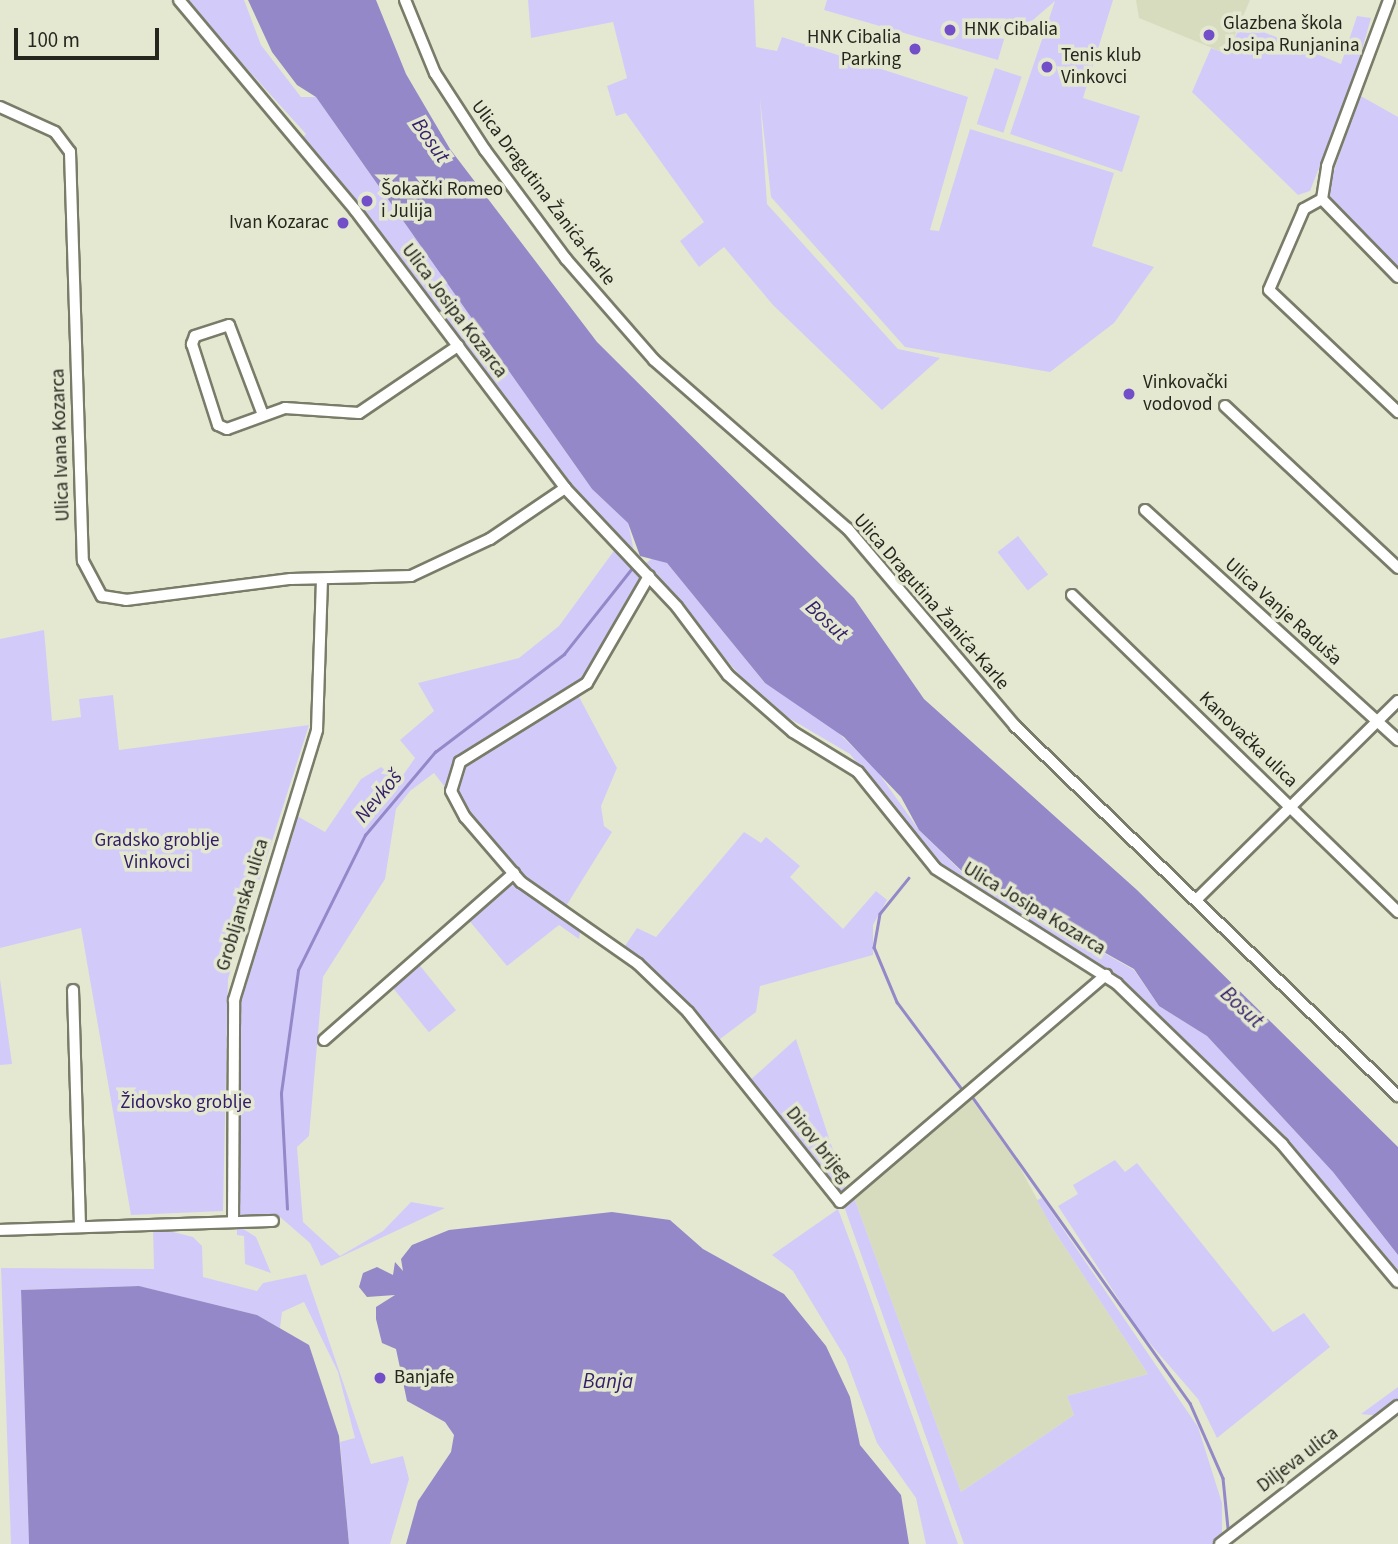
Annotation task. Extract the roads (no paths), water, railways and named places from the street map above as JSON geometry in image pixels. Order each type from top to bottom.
[{"type":"street","name":"Ulica Josipa Kozarca","points":[[179,0],[271,106],[565,488],[645,573],[758,705],[858,772],[936,869],[1106,975],[1282,1144],[1398,1282]]},
{"type":"street","name":"Ulica Dragutina Žanića-Karle","points":[[405,0],[435,73],[485,150],[612,313],[700,406],[848,529],[1015,726],[1398,1096]]},
{"type":"street","points":[[1389,0],[1326,166],[1316,200],[1269,290],[1398,412]]},
{"type":"street","name":"Ulica Ivana Kozarca","points":[[0,107],[55,132],[70,152],[83,561],[93,588],[118,600],[322,580],[411,576],[490,539],[565,488]]},
{"type":"street","points":[[1316,200],[1398,276]]},
{"type":"street","points":[[263,415],[229,325],[195,337],[192,344],[218,425],[227,429],[285,408],[359,413],[458,346]]},
{"type":"street","points":[[1225,407],[1398,568]]},
{"type":"street","name":"Ulica Vanje Raduša","points":[[1144,510],[1398,740]]},
{"type":"street","name":"Dirov brijeg","points":[[645,573],[587,683],[460,762],[450,780],[460,810],[514,873],[547,904],[638,964],[688,1012],[840,1202],[1106,975]]},
{"type":"street","name":"Grobljanska ulica","points":[[233,1222],[238,975],[317,730],[322,580]]},
{"type":"street","name":"Kanovačka ulica","points":[[1072,595],[1289,803],[1398,912]]},
{"type":"street","points":[[1197,899],[1289,803],[1398,701]]},
{"type":"street","points":[[324,1040],[514,873]]},
{"type":"street","points":[[73,990],[80,1226]]},
{"type":"street","points":[[0,1230],[273,1221]]},
{"type":"street","name":"Diljeva ulica","points":[[1220,1544],[1398,1406]]},
{"type":"water","name":"Bosut","points":[[248,0],[376,0],[406,74],[450,149],[597,342],[854,598],[924,699],[1137,890],[1398,1147],[1398,1255],[1333,1172],[1207,1036],[1159,1006],[1134,969],[966,875],[919,830],[901,797],[844,737],[765,683],[667,563],[640,556],[628,523],[592,489],[316,97],[297,85],[272,52]]},
{"type":"water","name":"Banja","points":[[612,1212],[670,1220],[703,1249],[784,1294],[826,1346],[850,1397],[860,1445],[901,1495],[909,1544],[406,1544],[418,1501],[451,1452],[454,1435],[445,1422],[407,1401],[396,1349],[382,1343],[376,1319],[376,1307],[395,1295],[367,1297],[359,1287],[363,1273],[377,1267],[393,1275],[395,1262],[403,1271],[401,1259],[412,1245],[449,1230]]},
{"type":"water","points":[[139,1286],[257,1315],[309,1345],[339,1436],[349,1544],[29,1544],[21,1290]]},
{"type":"waterway","name":"Nevkoš","points":[[287,1209],[281,1093],[298,970],[365,835],[435,752],[564,654],[633,567]]},
{"type":"waterway","points":[[909,878],[880,914],[874,947],[897,1002],[961,1088]]},
{"type":"waterway","points":[[971,1095],[1190,1403],[1223,1478],[1228,1528]]},
{"type":"place","name":"HNK Cibalia","points":[[950,30]]},
{"type":"place","name":"Glazbena škola Josipa Runjanina","points":[[1209,35]]},
{"type":"place","name":"HNK Cibalia Parking","points":[[915,49]]},
{"type":"place","name":"Tenis klub Vinkovci","points":[[1047,67]]},
{"type":"place","name":"Šokački Romeo i Julija","points":[[367,201]]},
{"type":"place","name":"Ivan Kozarac","points":[[343,223]]},
{"type":"place","name":"Vinkovački vodovod","points":[[1129,394]]},
{"type":"place","name":"Banjafe","points":[[380,1378]]},
{"type":"park label","name":"Gradsko groblje Vinkovci","points":[[157,852]]},
{"type":"park label","name":"Židovsko groblje","points":[[186,1103]]}]
